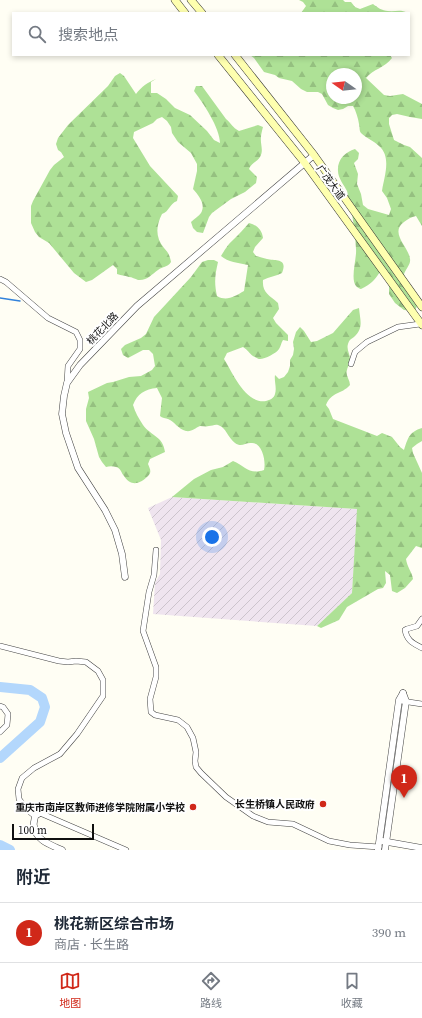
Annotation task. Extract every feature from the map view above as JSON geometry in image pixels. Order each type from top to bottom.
[{"type":"main road","points":[[175,0],[184,12]]},
{"type":"main road","points":[[191,0],[200,11]]},
{"type":"main road","points":[[196,0],[200,11]]},
{"type":"main road","name":"广茂大道","points":[[219,56],[304,162],[421,324]]},
{"type":"main road","name":"广茂大道","points":[[236,56],[314,155],[422,307]]},
{"type":"street","name":"桃花北路","points":[[124,577],[122,554],[115,530],[105,510],[78,468],[66,433],[62,414],[67,382],[80,365],[137,306],[314,155]]},
{"type":"street","points":[[0,279],[6,282],[48,318],[76,332],[80,340],[80,349],[68,366],[67,382]]},
{"type":"street","points":[[351,364],[355,352],[367,342],[398,327],[421,324]]},
{"type":"street","points":[[156,550],[154,574],[149,592],[143,631],[156,667],[156,677],[150,699],[152,712],[155,715],[178,720],[187,727],[193,738],[196,752],[196,767],[226,798],[253,816],[268,822],[292,824],[329,841],[392,850]]},
{"type":"street","points":[[422,619],[417,626],[405,630],[406,637],[422,648]]},
{"type":"street","points":[[0,646],[59,661],[68,662],[76,660],[86,662],[98,671],[103,680],[103,696],[77,734],[60,754],[34,768],[22,778],[18,789],[18,799],[26,809],[126,850]]},
{"type":"street","points":[[382,849],[379,840],[403,701]]},
{"type":"street","points":[[382,849],[386,842],[403,701]]},
{"type":"street","points":[[403,701],[422,704]]},
{"type":"street","points":[[0,706],[3,707],[8,714],[7,725],[0,732]]},
{"type":"street","points":[[38,814],[34,826],[36,833],[40,839],[62,850]]},
{"type":"street","points":[[379,840],[422,848]]},
{"type":"shaded area","points":[[172,497],[358,509],[352,593],[317,626],[153,614],[155,583],[160,574],[161,540],[148,508]]},
{"type":"green space","points":[[299,0],[343,0],[345,2],[351,2],[355,7],[360,9],[373,4],[384,10],[405,12],[302,12],[306,6]]},
{"type":"green space","points":[[251,56],[391,56],[392,58],[389,61],[372,72],[366,78],[384,95],[390,96],[403,94],[422,104],[422,119],[397,114],[392,115],[389,118],[389,124],[394,140],[410,147],[422,158],[422,226],[416,216],[404,222],[398,231],[409,254],[409,265],[404,274],[417,306],[415,311],[404,310],[395,303],[389,294],[388,282],[380,272],[372,282],[361,289],[356,286],[354,282],[356,253],[352,212],[347,192],[338,174],[340,160],[345,154],[355,149],[359,153],[358,159],[354,163],[358,174],[357,184],[363,205],[368,209],[389,215],[391,209],[387,198],[382,191],[386,167],[383,151],[377,144],[361,133],[353,106],[348,106],[338,110],[327,104],[362,104],[362,68],[326,68],[326,101],[322,94],[318,92],[307,92],[292,81],[279,78],[275,75],[264,72]]},
{"type":"green space","points":[[120,73],[124,76],[136,94],[145,85],[156,79],[151,82],[151,93],[157,93],[175,108],[190,115],[214,140],[220,143],[214,123],[194,91],[196,86],[202,86],[226,119],[237,130],[239,131],[258,125],[263,127],[261,134],[262,152],[259,159],[251,165],[249,169],[257,177],[256,183],[245,192],[231,199],[212,213],[203,233],[197,232],[193,228],[191,222],[201,213],[203,206],[193,189],[197,164],[191,153],[178,142],[172,133],[171,127],[162,117],[134,132],[133,138],[150,166],[178,196],[177,201],[162,214],[157,231],[159,240],[169,254],[171,262],[149,277],[141,280],[117,274],[117,269],[113,265],[92,280],[86,282],[74,273],[49,243],[39,237],[35,232],[31,223],[31,206],[50,170],[64,157],[58,150],[56,144],[58,138],[68,125],[108,86],[115,76]]},
{"type":"green space","points":[[249,223],[259,228],[262,233],[263,238],[255,247],[253,252],[256,256],[280,261],[283,265],[282,273],[263,280],[263,284],[265,291],[278,303],[279,309],[273,318],[288,335],[288,341],[283,340],[278,351],[261,359],[253,356],[243,347],[227,353],[224,359],[240,386],[252,398],[259,401],[272,399],[276,392],[275,375],[279,379],[284,377],[288,372],[294,349],[293,342],[296,332],[300,327],[311,342],[317,341],[333,333],[353,310],[359,308],[360,327],[357,334],[348,343],[350,363],[347,369],[347,374],[350,385],[331,397],[326,405],[333,419],[377,436],[382,433],[392,437],[404,450],[410,436],[414,431],[422,428],[422,441],[412,448],[422,473],[422,548],[416,546],[406,559],[413,579],[405,588],[397,593],[392,591],[390,575],[385,571],[386,583],[383,588],[378,589],[347,607],[339,620],[321,628],[317,626],[352,593],[357,509],[172,497],[194,479],[211,470],[223,467],[233,461],[251,471],[264,470],[265,463],[259,446],[250,443],[242,445],[235,443],[221,426],[200,426],[186,431],[170,420],[161,417],[162,398],[157,388],[139,395],[133,405],[143,425],[159,439],[165,452],[150,459],[148,464],[150,473],[145,479],[139,482],[130,482],[118,468],[112,466],[106,467],[99,457],[94,439],[86,421],[86,409],[89,398],[88,392],[107,383],[129,377],[141,376],[152,370],[155,366],[153,354],[149,350],[143,350],[128,358],[123,355],[121,349],[125,345],[141,338],[146,334],[154,317],[191,277],[202,262],[214,260],[218,262],[215,279],[217,296],[221,298],[228,298],[244,291],[248,265],[230,261],[221,256],[229,243]]},
{"type":"waterway","points":[[0,298],[20,301]]},
{"type":"waterway","points":[[0,687],[30,690],[42,698],[45,707],[40,722],[0,758]]},
{"type":"waterway","points":[[0,845],[10,850]]},
{"type":"place","name":"桃花新区综合市场","points":[[404,798]]},
{"type":"place","name":"长生桥镇人民政府","points":[[323,804]]},
{"type":"place","name":"重庆市南岸区教师进修学院附属小学校","points":[[193,807]]}]
